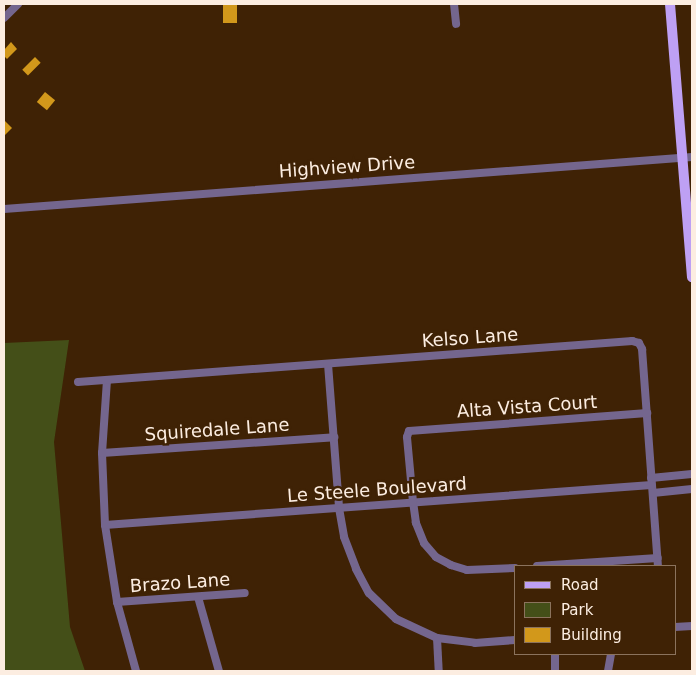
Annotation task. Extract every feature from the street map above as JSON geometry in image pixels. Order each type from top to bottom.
[{"type":"main road","points":[[670,4],[687,157],[692,278]]},
{"type":"street","points":[[4,18],[18,4]]},
{"type":"street","points":[[454,4],[456,24]]},
{"type":"street","name":"Highview Drive","points":[[4,208],[687,157]]},
{"type":"street","name":"Kelso Lane","points":[[78,382],[632,341],[638,343],[642,349],[658,565]]},
{"type":"street","points":[[328,364],[344,537],[356,570],[369,592],[396,620],[437,638],[475,643],[514,640]]},
{"type":"street","points":[[107,380],[102,453],[105,525],[118,602],[136,671]]},
{"type":"street","name":"Alta Vista Court","points":[[412,502],[407,437],[409,432],[646,413]]},
{"type":"street","name":"Squiredale Lane","points":[[102,453],[334,437]]},
{"type":"street","name":"Le Steele Boulevard","points":[[652,485],[692,474]]},
{"type":"street","name":"Le Steele Boulevard","points":[[105,525],[652,485],[692,489]]},
{"type":"street","points":[[412,502],[416,523],[424,543],[436,556],[467,570],[514,568]]},
{"type":"street","points":[[552,565],[658,558]]},
{"type":"street","name":"Brazo Lane","points":[[118,602],[244,593]]},
{"type":"street","points":[[198,597],[219,671]]},
{"type":"street","points":[[676,627],[692,626]]},
{"type":"street","points":[[437,638],[439,671]]},
{"type":"street","points":[[555,655],[556,671]]},
{"type":"street","points":[[608,671],[611,655]]},
{"type":"green space","points":[[69,340],[54,442],[70,627],[85,671],[4,671],[4,343]]},
{"type":"building","points":[[223,4],[237,4],[237,23],[223,23]]},
{"type":"building","points":[[11,42],[17,49],[7,59],[4,56],[4,50]]},
{"type":"building","points":[[35,57],[41,63],[28,75],[22,70]]},
{"type":"building","points":[[45,92],[55,100],[47,110],[37,102]]},
{"type":"building","points":[[4,120],[12,128],[4,136]]}]
